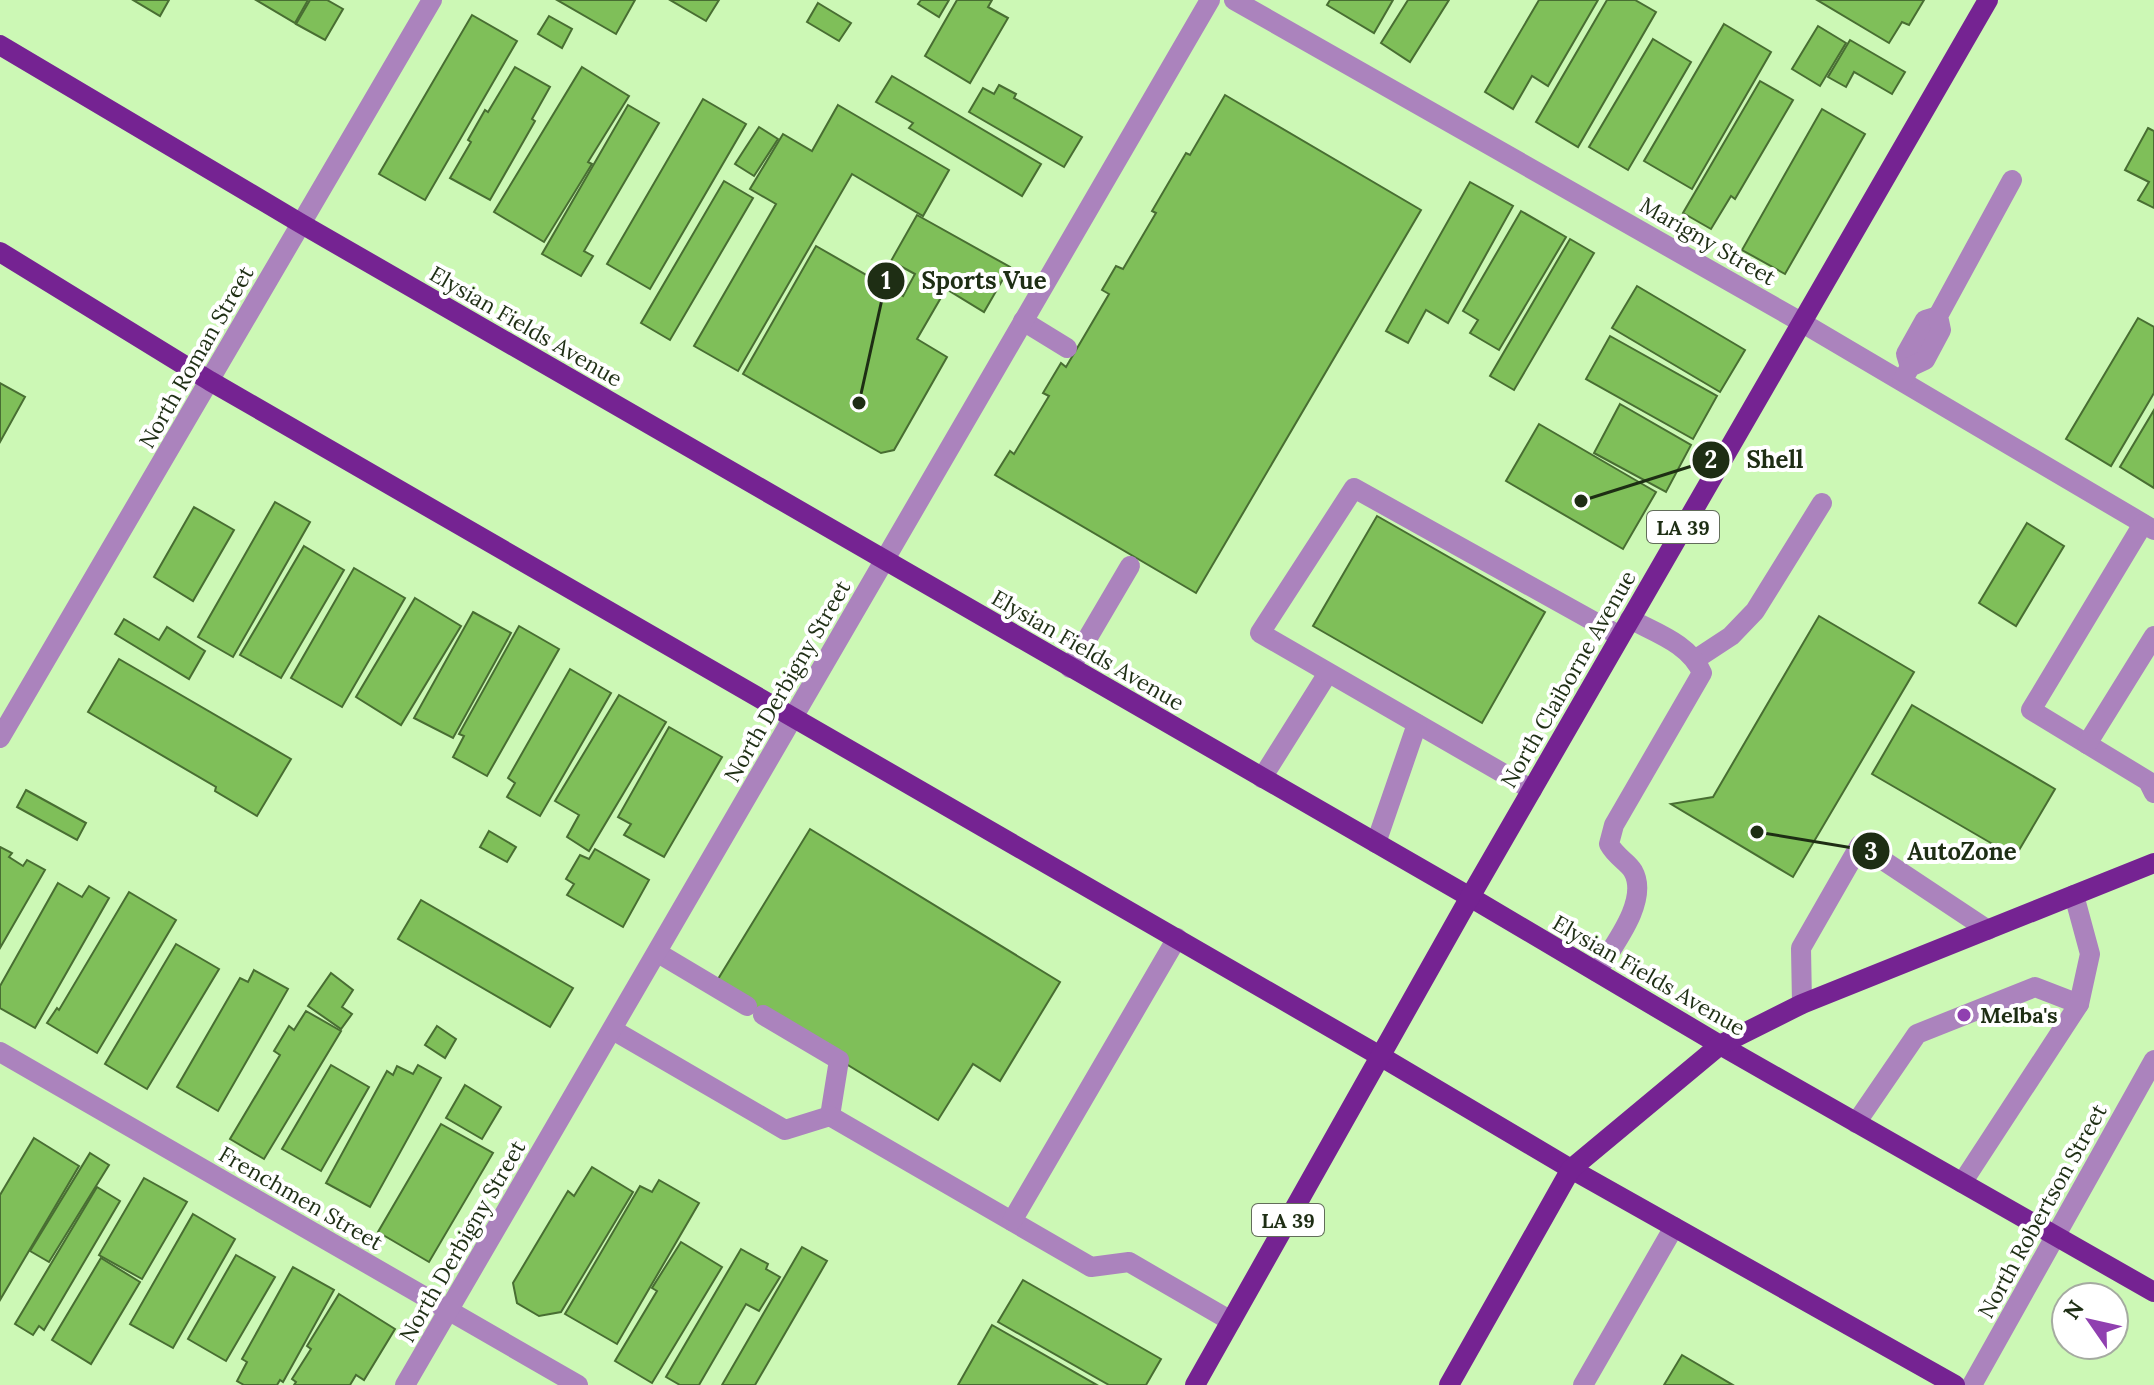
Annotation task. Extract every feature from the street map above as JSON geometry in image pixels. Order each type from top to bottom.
[{"type":"main road","name":"North Claiborne Avenue","points":[[1195,1385],[1470,897],[1988,0]]},
{"type":"main road","name":"Elysian Fields Avenue","points":[[0,45],[300,223],[1470,897],[1720,1045],[2154,1292]]},
{"type":"main road","points":[[0,252],[210,381],[1177,938],[1571,1169],[1955,1385]]},
{"type":"main road","points":[[1449,1385],[1571,1169],[1720,1045],[1802,1004],[2154,863]]},
{"type":"street","name":"North Roman Street","points":[[0,738],[432,0]]},
{"type":"street","name":"North Derbigny Street","points":[[405,1385],[1210,0]]},
{"type":"street","name":"Marigny Street","points":[[1234,0],[1801,322],[1906,374],[2148,527]]},
{"type":"street","points":[[1906,374],[1906,354],[1925,320],[1938,316],[2012,180]]},
{"type":"street","points":[[1023,321],[1067,348]]},
{"type":"street","points":[[1532,790],[1260,633],[1354,488],[1625,627],[1681,647],[1696,659],[1702,673],[1614,825],[1609,844],[1616,857],[1633,869],[1639,892],[1628,921],[1597,972]]},
{"type":"street","points":[[1696,659],[1731,636],[1755,611],[1822,503]]},
{"type":"street","points":[[2148,527],[2031,710],[2152,783]]},
{"type":"street","points":[[1070,668],[1130,566]]},
{"type":"street","points":[[2087,744],[2154,636]]},
{"type":"street","points":[[1262,778],[1328,673]]},
{"type":"street","points":[[1376,843],[1417,724]]},
{"type":"street","points":[[1802,1004],[1801,948],[1860,845],[1988,930]]},
{"type":"street","points":[[1962,1183],[2079,1004],[2090,954],[2074,895]]},
{"type":"street","points":[[1012,1221],[1177,938]]},
{"type":"street","points":[[658,953],[839,1060],[830,1116]]},
{"type":"street","points":[[1856,1123],[1917,1034],[2035,987],[2079,1004]]},
{"type":"street","points":[[613,1030],[785,1130],[830,1116],[1091,1267],[1129,1262],[1231,1321]]},
{"type":"street","name":"Frenchmen Street","points":[[0,1052],[578,1385]]},
{"type":"street","name":"North Robertson Street","points":[[1972,1385],[2154,1060]]},
{"type":"street","points":[[1583,1385],[1674,1227]]},
{"type":"building","points":[[133,0],[169,0],[160,16]]},
{"type":"building","points":[[256,0],[308,0],[295,23]]},
{"type":"building","points":[[310,0],[327,0],[343,9],[325,40],[296,24]]},
{"type":"building","points":[[557,0],[635,0],[616,34]]},
{"type":"building","points":[[670,0],[719,0],[706,21]]},
{"type":"building","points":[[921,0],[949,0],[939,17],[918,4]]},
{"type":"building","points":[[957,0],[992,0],[988,7],[1008,18],[970,83],[925,56]]},
{"type":"building","points":[[1330,0],[1393,0],[1374,33],[1327,5]]},
{"type":"building","points":[[1408,0],[1449,0],[1410,62],[1381,43]]},
{"type":"building","points":[[1539,0],[1598,0],[1548,86],[1532,76],[1513,109],[1485,92]]},
{"type":"building","points":[[1607,0],[1635,0],[1656,12],[1578,147],[1536,122]]},
{"type":"building","points":[[1817,0],[1924,0],[1909,25],[1902,22],[1889,43]]},
{"type":"building","points":[[818,3],[851,23],[839,41],[807,22]]},
{"type":"building","points":[[472,15],[517,41],[425,200],[379,174]]},
{"type":"building","points":[[549,16],[572,29],[562,48],[538,34]]},
{"type":"building","points":[[1724,24],[1771,52],[1692,189],[1644,161]]},
{"type":"building","points":[[1818,26],[1846,43],[1820,86],[1792,69]]},
{"type":"building","points":[[1653,39],[1691,62],[1628,170],[1589,147]]},
{"type":"building","points":[[1850,40],[1905,72],[1892,94],[1854,72],[1846,87],[1828,77]]},
{"type":"building","points":[[515,67],[550,87],[532,119],[535,121],[490,200],[450,178],[485,110],[488,112]]},
{"type":"building","points":[[582,67],[629,96],[544,242],[494,212]]},
{"type":"building","points":[[892,76],[1041,164],[1022,196],[909,128],[913,123],[876,102]]},
{"type":"building","points":[[1760,81],[1793,100],[1735,199],[1731,196],[1711,229],[1683,213]]},
{"type":"building","points":[[999,85],[1016,94],[1014,98],[1082,137],[1064,167],[969,112],[983,88],[994,94]]},
{"type":"building","points":[[1225,95],[1421,210],[1196,593],[995,475],[1010,451],[1014,454],[1049,396],[1043,393],[1061,363],[1066,367],[1109,294],[1102,290],[1116,266],[1123,269],[1186,153],[1190,155]]},
{"type":"building","points":[[703,99],[746,124],[650,289],[607,264]]},
{"type":"building","points":[[628,105],[659,123],[584,251],[593,256],[581,276],[542,254]]},
{"type":"building","points":[[838,105],[949,170],[923,216],[852,174],[738,371],[694,346],[776,204],[750,189],[783,134],[812,151]]},
{"type":"building","points":[[1822,109],[1865,134],[1785,274],[1742,250]]},
{"type":"building","points":[[759,127],[778,139],[754,176],[735,164]]},
{"type":"building","points":[[2148,128],[2154,131],[2154,208],[2138,200],[2149,182],[2125,170]]},
{"type":"building","points":[[724,181],[753,198],[670,340],[641,323]]},
{"type":"building","points":[[1470,182],[1513,206],[1448,323],[1426,310],[1408,343],[1386,331]]},
{"type":"building","points":[[1521,211],[1566,237],[1499,350],[1470,333],[1478,320],[1463,311]]},
{"type":"building","points":[[917,215],[1010,267],[984,312],[946,289],[917,339],[947,357],[894,450],[881,453],[743,374],[816,246],[903,296],[915,274],[891,261]]},
{"type":"building","points":[[1570,239],[1594,253],[1514,390],[1490,376]]},
{"type":"building","points":[[1637,286],[1745,350],[1720,392],[1612,328]]},
{"type":"building","points":[[2138,318],[2154,327],[2154,393],[2111,466],[2066,439]]},
{"type":"building","points":[[1610,336],[1717,396],[1693,439],[1586,379]]},
{"type":"building","points":[[0,383],[25,397],[0,442]]},
{"type":"building","points":[[1620,404],[1691,445],[1666,492],[1594,453]]},
{"type":"building","points":[[2154,410],[2154,488],[2120,467]]},
{"type":"building","points":[[1539,424],[1656,492],[1623,549],[1506,481]]},
{"type":"building","points":[[275,502],[310,522],[233,657],[198,637]]},
{"type":"building","points":[[194,507],[234,530],[193,601],[154,577]]},
{"type":"building","points":[[1377,516],[1545,612],[1482,723],[1313,626]]},
{"type":"building","points":[[2027,523],[2064,546],[2016,626],[1979,603]]},
{"type":"building","points":[[304,546],[344,570],[281,678],[240,655]]},
{"type":"building","points":[[354,568],[405,598],[342,707],[291,678]]},
{"type":"building","points":[[415,598],[461,626],[401,725],[356,697]]},
{"type":"building","points":[[473,612],[511,633],[453,738],[414,718]]},
{"type":"building","points":[[1819,616],[1914,672],[1793,877],[1671,804],[1713,797]]},
{"type":"building","points":[[124,619],[159,640],[167,627],[205,651],[189,679],[115,634]]},
{"type":"building","points":[[519,626],[559,649],[487,776],[453,757],[464,736],[459,734]]},
{"type":"building","points":[[119,659],[291,759],[257,816],[215,791],[216,787],[88,712]]},
{"type":"building","points":[[570,669],[611,693],[540,816],[507,797],[515,783],[508,778]]},
{"type":"building","points":[[619,695],[666,722],[589,851],[567,837],[579,815],[555,801]]},
{"type":"building","points":[[1912,705],[2055,789],[2015,857],[1872,774]]},
{"type":"building","points":[[669,727],[722,757],[664,857],[624,835],[631,824],[618,817]]},
{"type":"building","points":[[26,790],[86,823],[77,840],[17,807]]},
{"type":"building","points":[[810,829],[1060,982],[1000,1081],[973,1064],[938,1120],[715,984]]},
{"type":"building","points":[[489,831],[516,847],[507,862],[480,847]]},
{"type":"building","points":[[0,847],[12,853],[9,857],[23,866],[27,860],[45,870],[0,948]]},
{"type":"building","points":[[595,849],[649,880],[623,927],[567,895],[574,884],[566,879],[580,855],[589,859]]},
{"type":"building","points":[[58,883],[82,897],[89,886],[109,898],[35,1028],[0,1008],[0,986]]},
{"type":"building","points":[[129,892],[176,920],[97,1053],[47,1023],[57,1008],[59,1010]]},
{"type":"building","points":[[421,900],[573,988],[550,1027],[398,939]]},
{"type":"building","points":[[176,944],[219,969],[147,1089],[105,1064]]},
{"type":"building","points":[[254,970],[288,989],[218,1111],[177,1087],[240,978],[248,982]]},
{"type":"building","points":[[331,973],[353,990],[342,1007],[352,1014],[341,1029],[308,1006]]},
{"type":"building","points":[[306,1011],[341,1031],[264,1159],[230,1139],[280,1055],[274,1051],[289,1026],[294,1030]]},
{"type":"building","points":[[437,1026],[456,1039],[445,1058],[425,1045]]},
{"type":"building","points":[[331,1065],[369,1087],[321,1171],[282,1149]]},
{"type":"building","points":[[418,1065],[441,1078],[370,1207],[326,1183],[387,1071],[393,1075],[397,1066],[413,1074]]},
{"type":"building","points":[[465,1085],[501,1107],[482,1139],[446,1118]]},
{"type":"building","points":[[441,1124],[493,1153],[429,1262],[378,1232]]},
{"type":"building","points":[[34,1138],[79,1166],[0,1300],[0,1195]]},
{"type":"building","points":[[90,1153],[109,1165],[49,1262],[30,1251]]},
{"type":"building","points":[[592,1167],[633,1192],[561,1312],[539,1316],[517,1303],[513,1283],[568,1191],[574,1196]]},
{"type":"building","points":[[144,1178],[187,1202],[142,1279],[99,1255]]},
{"type":"building","points":[[659,1180],[699,1203],[617,1344],[565,1314],[640,1186],[652,1192]]},
{"type":"building","points":[[97,1187],[120,1201],[44,1330],[39,1326],[33,1335],[15,1324]]},
{"type":"building","points":[[193,1214],[235,1239],[173,1348],[130,1324]]},
{"type":"building","points":[[681,1242],[722,1267],[652,1383],[615,1361],[657,1291],[652,1288]]},
{"type":"building","points":[[802,1247],[827,1261],[755,1385],[722,1385]]},
{"type":"building","points":[[741,1249],[768,1264],[766,1269],[780,1277],[759,1311],[746,1304],[699,1385],[680,1385],[666,1377]]},
{"type":"building","points":[[236,1255],[275,1277],[226,1361],[188,1339]]},
{"type":"building","points":[[101,1258],[140,1282],[91,1364],[52,1340]]},
{"type":"building","points":[[293,1267],[334,1290],[283,1382],[280,1380],[277,1385],[244,1385],[237,1381],[247,1362],[242,1359]]},
{"type":"building","points":[[1023,1280],[1161,1359],[1146,1385],[1109,1385],[998,1322]]},
{"type":"building","points":[[339,1294],[395,1329],[364,1380],[356,1375],[350,1385],[294,1385],[296,1382],[292,1379],[311,1349],[307,1346]]},
{"type":"building","points":[[992,1325],[1097,1385],[958,1385]]},
{"type":"building","points":[[1682,1355],[1733,1385],[1664,1385]]},
{"type":"place","name":"Sports Vue","points":[[859,403]]},
{"type":"place","name":"Shell","points":[[1581,501]]},
{"type":"place","name":"AutoZone","points":[[1757,832]]},
{"type":"place","name":"Melba's","points":[[1964,1015]]}]
